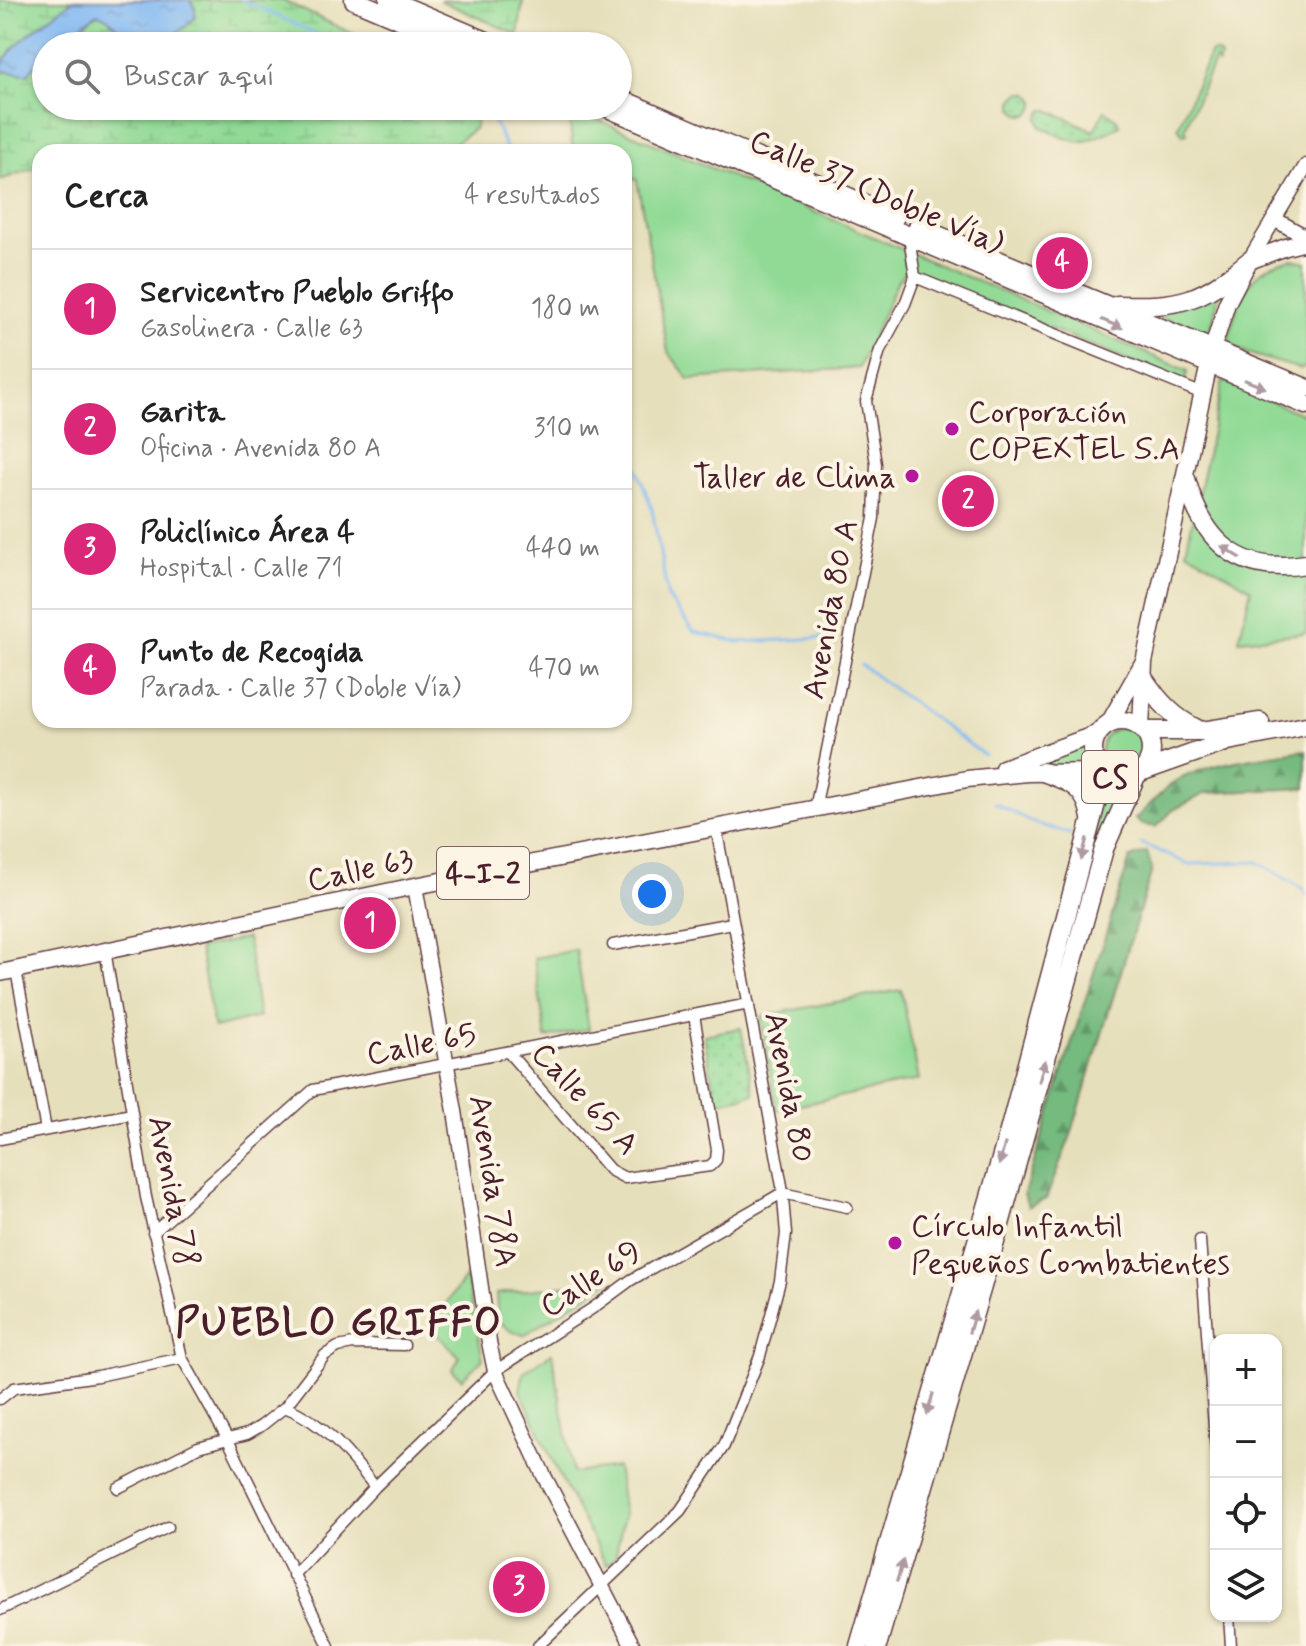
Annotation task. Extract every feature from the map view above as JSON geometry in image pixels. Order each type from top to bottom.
[{"type":"highway","points":[[354,0],[429,32]]},
{"type":"highway","points":[[389,0],[465,32]]},
{"type":"highway","name":"Calle 37 (Doble Vía)","points":[[632,104],[1306,388]]},
{"type":"highway","name":"Calle 37 (Doble Vía)","points":[[632,118],[1306,405]]},
{"type":"highway","points":[[1106,304],[1165,306],[1184,302],[1220,285],[1249,261]]},
{"type":"highway","points":[[1282,378],[1306,380]]},
{"type":"highway","points":[[1186,479],[1191,500],[1219,545],[1247,561],[1264,566],[1306,564]]},
{"type":"highway","points":[[1120,810],[1155,775],[1203,740],[1163,706],[1144,670]]},
{"type":"highway","name":"CS","points":[[1306,715],[1203,740],[1120,780],[1103,772],[1097,765],[1093,749],[1104,729],[1125,721],[1143,730],[1203,740],[1251,736],[1306,726]]},
{"type":"highway","name":"CS","points":[[877,1646],[997,1235],[1104,849],[1120,810],[1151,755],[1149,738],[1143,730]]},
{"type":"highway","points":[[1043,772],[1076,785],[1085,794],[1092,820]]},
{"type":"highway","name":"CS","points":[[859,1646],[1008,1135],[1103,772]]},
{"type":"main road","points":[[1216,338],[1227,303],[1249,261],[1306,240]]},
{"type":"main road","points":[[1143,730],[1144,670],[1207,373]]},
{"type":"main road","points":[[1104,729],[1144,670]]},
{"type":"main road","name":"Calle 63","points":[[967,779],[1025,761],[1104,729]]},
{"type":"main road","name":"Calle 63","points":[[8,972],[415,886],[967,779],[1043,772],[1103,772]]},
{"type":"street","points":[[1249,261],[1306,166]]},
{"type":"street","points":[[1274,219],[1306,240]]},
{"type":"street","points":[[909,236],[915,277],[1203,394]]},
{"type":"street","name":"Avenida 80 A","points":[[815,809],[874,518],[876,464],[866,401],[880,350],[905,304],[915,277]]},
{"type":"street","name":"Avenida 80","points":[[538,1646],[680,1511],[704,1478],[724,1446],[760,1356],[784,1259],[786,1234],[782,1193],[716,827]]},
{"type":"street","name":"Avenida 78A","points":[[415,886],[447,1064],[495,1371],[544,1476],[633,1646]]},
{"type":"street","points":[[613,945],[732,923]]},
{"type":"street","name":"Avenida 78","points":[[105,950],[153,1233],[182,1358],[227,1438],[329,1646]]},
{"type":"street","points":[[8,972],[46,1130]]},
{"type":"street","name":"Calle 65","points":[[153,1233],[313,1090],[749,1004]]},
{"type":"street","name":"Calle 65 A","points":[[508,1052],[610,1170],[625,1178],[710,1166],[716,1160],[717,1150],[694,1015]]},
{"type":"street","points":[[0,1139],[132,1114]]},
{"type":"street","points":[[782,1193],[847,1207]]},
{"type":"street","name":"Calle 69","points":[[293,1575],[375,1487],[495,1371],[631,1280],[782,1193]]},
{"type":"street","points":[[1200,1240],[1213,1406]]},
{"type":"street","points":[[118,1488],[185,1453],[247,1434],[261,1426],[285,1407],[325,1355],[338,1347],[353,1344],[404,1345]]},
{"type":"street","points":[[0,1399],[14,1388],[98,1376],[182,1358]]},
{"type":"street","points":[[285,1407],[301,1413],[325,1431],[348,1453],[375,1487]]},
{"type":"street","points":[[1,1605],[168,1527]]},
{"type":"street","points":[[1229,1622],[1231,1646]]},
{"type":"green space","points":[[0,0],[73,0],[32,32],[0,65]]},
{"type":"green space","points":[[190,0],[282,0],[349,32],[179,32],[195,9]]},
{"type":"green space","points":[[439,0],[523,0],[518,32],[511,32]]},
{"type":"green space","points":[[97,14],[109,17],[122,32],[73,32]]},
{"type":"green space","points":[[1211,52],[1221,57],[1218,64],[1215,59],[1185,128],[1187,133],[1183,135],[1178,127]]},
{"type":"green space","points":[[32,69],[32,120],[476,120],[474,129],[453,144],[32,144],[32,169],[0,180],[0,71],[28,74]]},
{"type":"green space","points":[[1020,93],[1028,93],[1035,104],[1028,115],[1020,115],[1013,108],[1013,100]]},
{"type":"green space","points":[[1043,110],[1094,131],[1105,110],[1120,126],[1087,140],[1073,141],[1041,127],[1038,118]]},
{"type":"green space","points":[[569,120],[599,120],[1188,371],[1185,384],[908,270],[898,280],[859,368],[689,379],[668,352],[637,180],[632,178],[632,144],[572,144]]},
{"type":"green space","points":[[1293,259],[1306,262],[1306,367],[1300,369],[1247,353],[1228,343],[1235,313],[1247,288],[1265,269]]},
{"type":"green space","points":[[1219,294],[1209,337],[1152,313]]},
{"type":"green space","points":[[1223,381],[1306,416],[1306,633],[1239,640],[1251,589],[1186,551]]},
{"type":"green space","points":[[1123,728],[1139,734],[1145,750],[1139,766],[1123,772],[1107,766],[1101,750],[1107,734]]},
{"type":"green space","points":[[1084,744],[1087,768],[1029,766]]},
{"type":"green space","points":[[1306,750],[1306,788],[1206,793],[1173,810],[1156,827],[1141,824],[1135,819],[1167,788],[1185,777],[1236,761]]},
{"type":"green space","points":[[1103,786],[1125,788],[1085,896],[1079,895]]},
{"type":"green space","points":[[1147,852],[1152,870],[1071,1135],[1046,1199],[1028,1207],[1024,1194],[1130,858]]},
{"type":"green space","points":[[247,938],[259,1017],[214,1028],[199,948]]},
{"type":"green space","points":[[576,950],[589,1029],[546,1038],[534,958]]},
{"type":"green space","points":[[901,990],[919,1080],[776,1110],[761,1016]]},
{"type":"green space","points":[[741,1028],[754,1094],[716,1103],[704,1035]]},
{"type":"green space","points":[[466,1276],[483,1359],[462,1379],[452,1370],[460,1357],[429,1327]]},
{"type":"green space","points":[[612,1280],[524,1335],[511,1331],[498,1321],[496,1294]]},
{"type":"green space","points":[[552,1353],[573,1473],[617,1467],[624,1516],[615,1558],[606,1565],[559,1475],[520,1390],[524,1372]]},
{"type":"water","points":[[73,0],[190,0],[195,9],[195,17],[177,32],[120,32],[109,19],[97,14],[73,32],[32,32]]},
{"type":"water","points":[[32,32],[32,69],[28,74],[0,71],[3,62]]},
{"type":"waterway","points":[[242,0],[312,32]]},
{"type":"waterway","points":[[493,120],[504,144]]},
{"type":"waterway","points":[[632,455],[652,509],[668,597],[694,632],[738,642],[827,638],[836,644]]},
{"type":"waterway","points":[[861,665],[984,755]]},
{"type":"waterway","points":[[995,803],[1031,822],[1071,834]]},
{"type":"waterway","points":[[1141,843],[1188,864],[1258,862],[1303,889],[1306,894]]},
{"type":"place","name":"Punto de Recogida","points":[[1062,263]]},
{"type":"place","name":"Corporación COPEXTEL S.A","points":[[952,429]]},
{"type":"place","name":"Taller de Clima","points":[[912,476]]},
{"type":"place","name":"Garita","points":[[968,501]]},
{"type":"place","name":"Servicentro Pueblo Griffo","points":[[370,923]]},
{"type":"place","name":"Círculo Infantil Pequeños Combatientes","points":[[895,1243]]},
{"type":"place","name":"Policlínico Área 4","points":[[519,1587]]},
{"type":"district","name":"PUEBLO GRIFFO","points":[[339,1321]]}]
